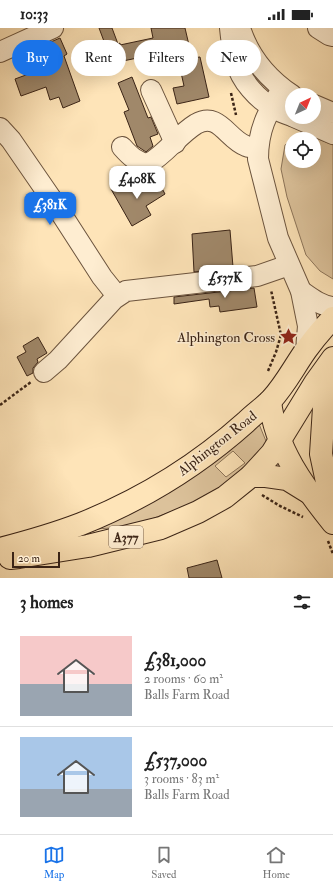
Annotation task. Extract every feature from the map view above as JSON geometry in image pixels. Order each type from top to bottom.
[{"type":"main road","name":"Alphington Road","points":[[0,549],[31,541],[81,524],[126,503],[169,480],[214,449],[270,401],[281,389],[306,350],[333,318]]},
{"type":"main road","name":"A377","points":[[0,558],[19,557],[88,546],[161,528],[198,512],[225,497],[255,485],[272,453],[315,383],[333,358]]},
{"type":"main road","points":[[333,362],[325,392],[327,455],[321,454],[333,510]]},
{"type":"main road","points":[[270,401],[272,415],[280,442],[328,530]]},
{"type":"main road","points":[[255,485],[266,476],[287,479],[309,493]]},
{"type":"street","points":[[0,52],[53,28]]},
{"type":"street","points":[[230,28],[236,63],[249,87],[260,99],[271,107],[285,113]]},
{"type":"street","points":[[240,28],[244,39],[264,72],[285,90]]},
{"type":"street","points":[[318,28],[333,36]]},
{"type":"street","points":[[151,90],[175,143]]},
{"type":"street","points":[[250,145],[261,131],[271,107],[285,94]]},
{"type":"street","points":[[321,108],[333,113]]},
{"type":"street","points":[[122,147],[132,158],[148,164],[157,159],[186,131],[198,123],[209,120],[220,124],[234,139],[250,145],[258,159],[274,222],[301,291],[308,326],[306,350]]},
{"type":"street","points":[[309,124],[333,134]]},
{"type":"street","points":[[0,128],[11,140],[53,201],[102,277],[114,292],[120,294]]},
{"type":"street","points":[[44,372],[58,360],[120,294],[126,291],[257,276],[290,265]]},
{"type":"street","points":[[301,291],[315,301],[328,307],[333,307]]},
{"type":"path","points":[[230,90],[250,145]]},
{"type":"path","points":[[266,272],[281,335],[267,373]]},
{"type":"path","points":[[0,405],[44,372]]},
{"type":"path","points":[[255,485],[280,506],[306,518]]},
{"type":"path","points":[[328,530],[328,541],[333,554]]},
{"type":"shaded area","points":[[321,140],[333,145],[333,279],[320,271],[306,255],[287,197],[281,169],[285,145],[285,168],[321,168]]},
{"type":"shaded area","points":[[259,424],[268,446],[228,483],[189,505],[149,520],[122,527],[97,529],[179,486],[212,463]],"holes":[[[233,451],[245,463],[226,477],[215,466]]]},
{"type":"building","points":[[99,28],[112,28],[116,40],[104,40]]},
{"type":"building","points":[[151,28],[185,28],[188,40],[144,40],[153,38]]},
{"type":"building","points":[[134,42],[134,59],[126,60],[126,44]]},
{"type":"building","points":[[63,45],[67,54],[64,56],[80,101],[63,108],[59,97],[50,100],[46,87],[21,96],[15,79],[23,76],[63,76]]},
{"type":"building","points":[[198,57],[200,57],[209,97],[177,104],[173,88],[184,86],[182,76],[198,76]]},
{"type":"building","points":[[132,77],[148,118],[151,117],[158,134],[150,137],[153,146],[146,152],[137,146],[124,112],[129,110],[118,83]]},
{"type":"building","points":[[129,179],[138,193],[158,181],[165,194],[146,206],[151,215],[132,226],[111,189]]},
{"type":"building","points":[[230,230],[233,267],[194,272],[192,234]]},
{"type":"building","points":[[254,288],[257,307],[220,312],[219,306],[210,307],[209,299],[174,304],[174,297]]},
{"type":"building","points":[[38,337],[47,353],[37,359],[38,362],[33,368],[33,373],[27,376],[17,357],[26,352],[23,346]]},
{"type":"building","points":[[217,560],[222,578],[189,578],[187,568]]},
{"type":"place","name":"Alphington Cross","points":[[288,337]]}]
